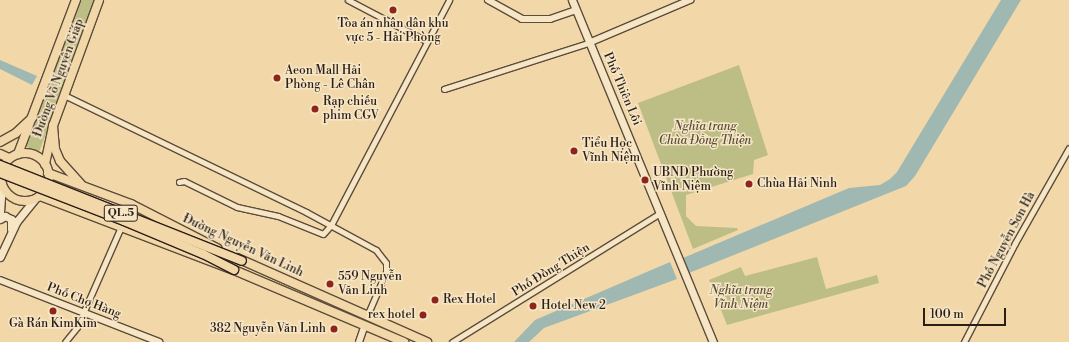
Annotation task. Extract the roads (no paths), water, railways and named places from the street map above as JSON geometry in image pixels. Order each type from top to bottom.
[{"type":"main road","name":"Đường Võ Nguyên Giáp","points":[[18,154],[76,0]]},
{"type":"main road","name":"Đường Võ Nguyên Giáp","points":[[45,164],[53,126],[100,0]]},
{"type":"main road","name":"Phố Thiên Lôi","points":[[572,0],[591,42],[677,257],[713,342]]},
{"type":"main road","points":[[0,142],[16,133],[32,118]]},
{"type":"main road","points":[[53,126],[55,149],[60,161],[88,189],[80,199],[82,209],[86,213]]},
{"type":"main road","points":[[0,154],[9,158]]},
{"type":"main road","points":[[0,212],[2,169],[9,158],[18,154],[31,154],[45,164],[48,173],[47,186],[17,220],[9,234],[0,257]]},
{"type":"main road","name":"QL.5","points":[[0,165],[242,261]]},
{"type":"main road","name":"Đường Nguyễn Văn Linh","points":[[48,173],[131,204],[242,261],[427,342]]},
{"type":"main road","name":"Đường Nguyễn Văn Linh","points":[[1,181],[17,200],[38,197],[86,213],[234,270],[404,342]]},
{"type":"main road","name":"QL.5","points":[[1,181],[124,221],[203,254],[234,270]]},
{"type":"main road","points":[[0,219],[5,216],[11,219],[9,234]]},
{"type":"street","points":[[348,0],[426,41]]},
{"type":"street","points":[[179,182],[184,182],[237,207],[278,216],[319,235],[331,225],[426,41],[449,0]]},
{"type":"street","points":[[488,0],[522,19],[550,19],[576,10]]},
{"type":"street","points":[[444,89],[591,42],[690,0]]},
{"type":"street","points":[[64,95],[331,225],[376,250],[386,262],[386,272],[367,316]]},
{"type":"street","name":"Phố Nguyễn Sơn Hà","points":[[964,342],[1015,243],[1069,148]]},
{"type":"street","name":"Phố Đồng Thiện","points":[[452,342],[660,213]]},
{"type":"street","points":[[65,342],[77,327],[121,227]]},
{"type":"street","name":"Phố Chợ Hàng","points":[[0,280],[159,342]]},
{"type":"street","points":[[359,342],[365,325]]},
{"type":"water","points":[[1001,0],[1021,0],[915,176],[906,186],[689,273],[683,258],[849,188],[880,185],[890,179],[897,172]]},
{"type":"water","points":[[0,60],[37,76],[32,85],[0,69]]},
{"type":"water","points":[[670,262],[677,279],[544,328],[529,342],[514,342],[535,320]]},
{"type":"place","name":"Tòa án nhân dân khu vực 5 - Hải Phòng","points":[[393,10]]},
{"type":"place","name":"Aeon Mall Hải Phòng - Lê Chân","points":[[277,78]]},
{"type":"place","name":"Rạp chiếu phim CGV","points":[[315,109]]},
{"type":"place","name":"Tiểu Học Vĩnh Niệm","points":[[574,151]]},
{"type":"place","name":"UBND Phường Vĩnh Niệm","points":[[645,180]]},
{"type":"place","name":"Chùa Hải Ninh","points":[[749,184]]},
{"type":"place","name":"559 Nguyễn Văn Linh","points":[[330,284]]},
{"type":"place","name":"Rex Hotel","points":[[435,300]]},
{"type":"place","name":"Hotel New 2","points":[[533,306]]},
{"type":"place","name":"Gà Rán KimKim","points":[[53,311]]},
{"type":"place","name":"rex hotel","points":[[423,315]]},
{"type":"place","name":"382 Nguyễn Văn Linh","points":[[334,329]]},
{"type":"park label","name":"Nghĩa trang Chùa Đồng Thiện","points":[[705,134]]},
{"type":"park label","name":"Nghĩa trang Vĩnh Niệm","points":[[741,298]]}]
